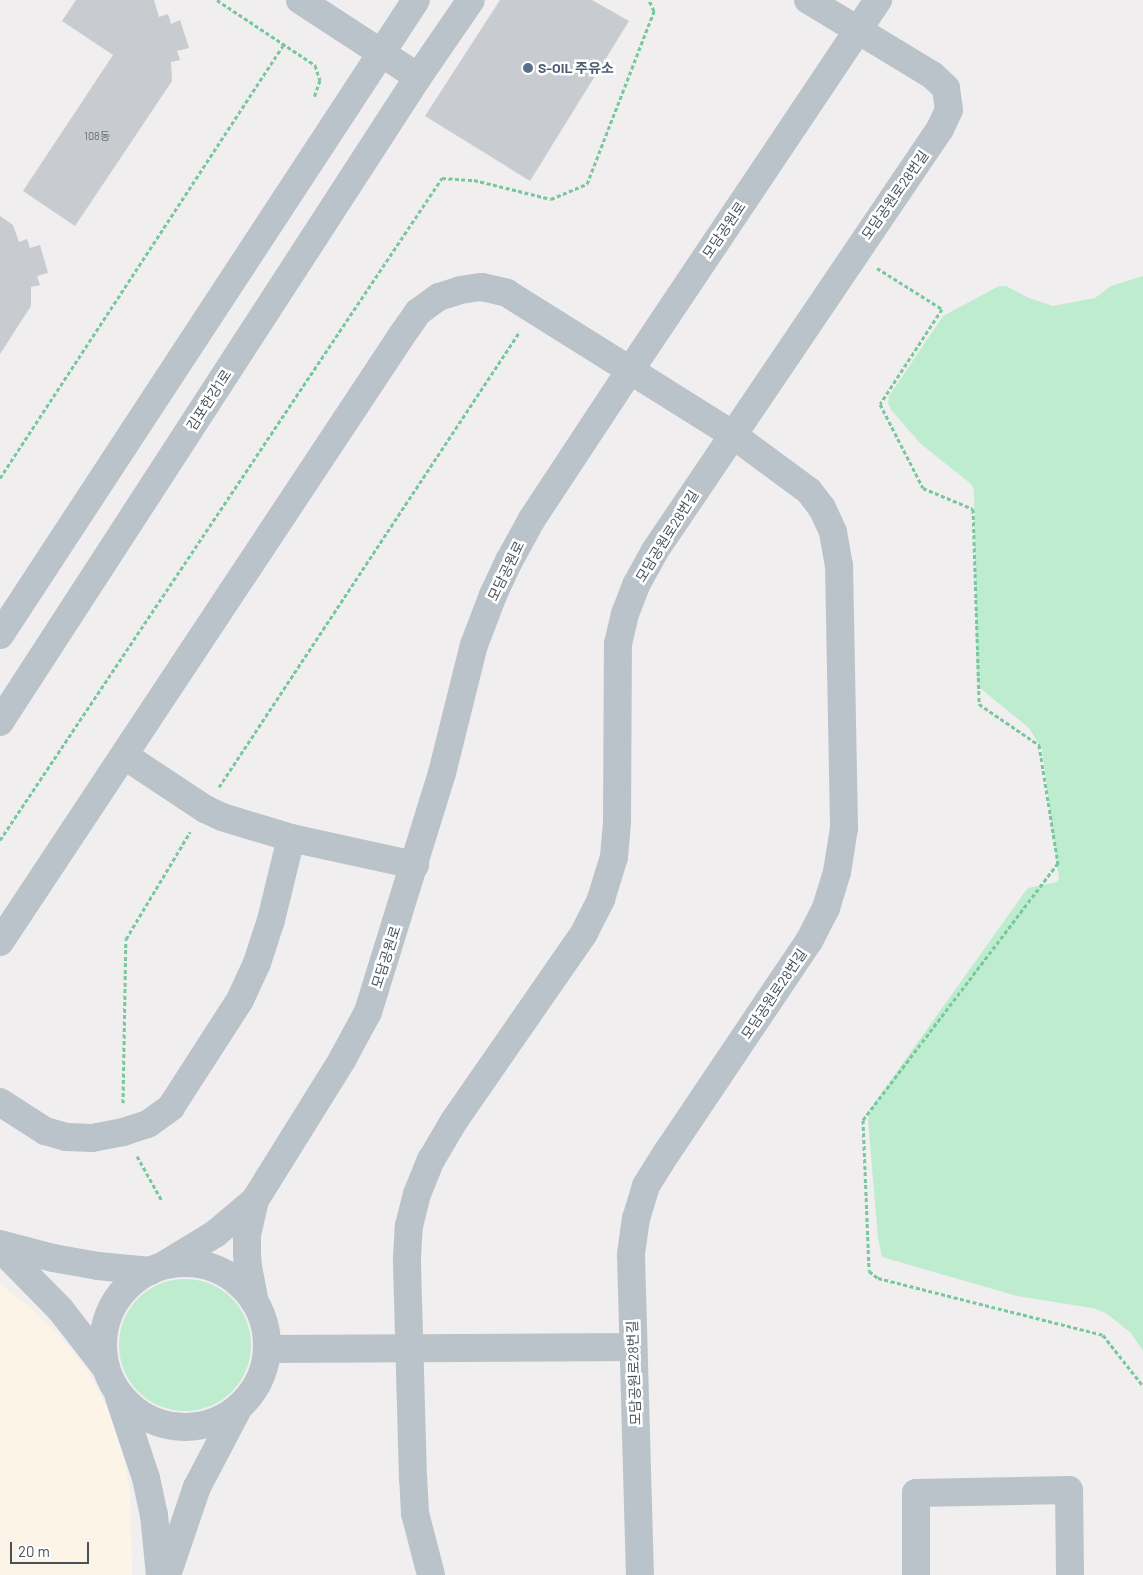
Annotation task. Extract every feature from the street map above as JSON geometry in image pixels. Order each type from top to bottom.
[{"type":"street","points":[[300,0],[418,77]]},
{"type":"street","points":[[0,635],[416,0]]},
{"type":"street","name":"김포한강1로","points":[[0,722],[418,77],[471,0]]},
{"type":"street","name":"모담공원로28번길","points":[[431,1575],[415,1513],[407,1251],[409,1226],[417,1194],[431,1160],[454,1121],[584,933],[601,898],[614,857],[617,822],[618,644],[625,614],[636,585],[654,552],[940,129],[950,110],[946,88],[932,75],[808,0]]},
{"type":"street","name":"모담공원로","points":[[255,1200],[309,1116],[368,1012],[442,773],[472,654],[493,595],[532,520],[878,0]]},
{"type":"street","name":"모담공원로28번길","points":[[0,942],[418,312],[439,297],[460,290],[482,287],[507,293],[629,372],[733,435],[809,491],[822,508],[833,532],[839,565],[844,828],[834,881],[826,908],[810,941],[646,1186],[636,1218],[631,1255],[640,1575]]},
{"type":"street","points":[[125,756],[205,809],[222,817],[291,838],[415,865]]},
{"type":"street","points":[[0,1102],[45,1132],[66,1137],[92,1138],[123,1132],[148,1124],[172,1107],[240,1000],[257,963],[272,920],[291,838]]},
{"type":"street","points":[[106,1368],[103,1342],[108,1317],[121,1294],[140,1276],[158,1268],[215,1234],[255,1200]]},
{"type":"street","points":[[167,1575],[197,1487],[238,1409],[253,1392],[260,1378],[268,1349],[266,1326],[255,1302],[248,1267],[247,1236],[255,1200]]},
{"type":"street","points":[[0,1244],[53,1258],[98,1266],[158,1268],[190,1263],[216,1268],[238,1282],[255,1302]]},
{"type":"street","points":[[0,1248],[60,1309],[106,1368],[118,1393],[146,1478],[154,1516],[160,1575]]},
{"type":"street","points":[[268,1349],[633,1347]]},
{"type":"street","points":[[118,1393],[136,1413],[161,1425],[188,1428],[214,1423],[238,1409]]},
{"type":"street","points":[[916,1575],[916,1493],[1069,1490],[1070,1575]]},
{"type":"path","points":[[217,0],[310,61],[319,72],[320,80],[314,97]]},
{"type":"path","points":[[0,478],[284,44]]},
{"type":"path","points":[[854,254],[942,309],[880,404],[923,488],[973,509],[980,704],[1039,746],[1058,863],[863,1120],[869,1270],[878,1278],[1104,1335],[1143,1386]]},
{"type":"path","points":[[162,1201],[123,1132],[126,939],[205,809],[534,310]]},
{"type":"shaded area","points":[[0,1284],[25,1303],[60,1336],[88,1371],[109,1411],[123,1456],[130,1488],[132,1575],[0,1575]]},
{"type":"green space","points":[[1143,276],[1143,1351],[1131,1333],[1106,1313],[1092,1308],[1017,1296],[882,1257],[878,1238],[868,1120],[871,1108],[1024,893],[1028,888],[1057,882],[1059,879],[1042,749],[1029,728],[980,688],[977,681],[974,490],[971,484],[921,444],[891,410],[888,403],[889,396],[943,316],[999,286],[1006,286],[1029,298],[1053,306],[1095,298],[1111,286]]},
{"type":"green space","points":[[185,1279],[198,1280],[210,1284],[232,1298],[246,1320],[250,1332],[250,1358],[246,1370],[232,1392],[210,1406],[198,1410],[185,1411],[172,1410],[160,1406],[138,1392],[124,1370],[120,1358],[119,1345],[120,1332],[124,1320],[138,1298],[160,1284],[172,1280]]},
{"type":"building","points":[[76,0],[154,0],[159,17],[168,14],[171,24],[180,20],[189,48],[177,51],[180,60],[171,62],[172,81],[75,226],[23,191],[113,55],[62,21]]},
{"type":"building","name":"S-OIL 주유소","points":[[500,0],[592,0],[629,21],[530,181],[425,116]]},
{"type":"building","points":[[0,216],[13,225],[19,242],[27,239],[30,248],[40,245],[48,273],[37,276],[40,285],[31,287],[31,306],[0,354]]},
{"type":"place","name":"S-OIL 주유소","points":[[528,68]]}]
